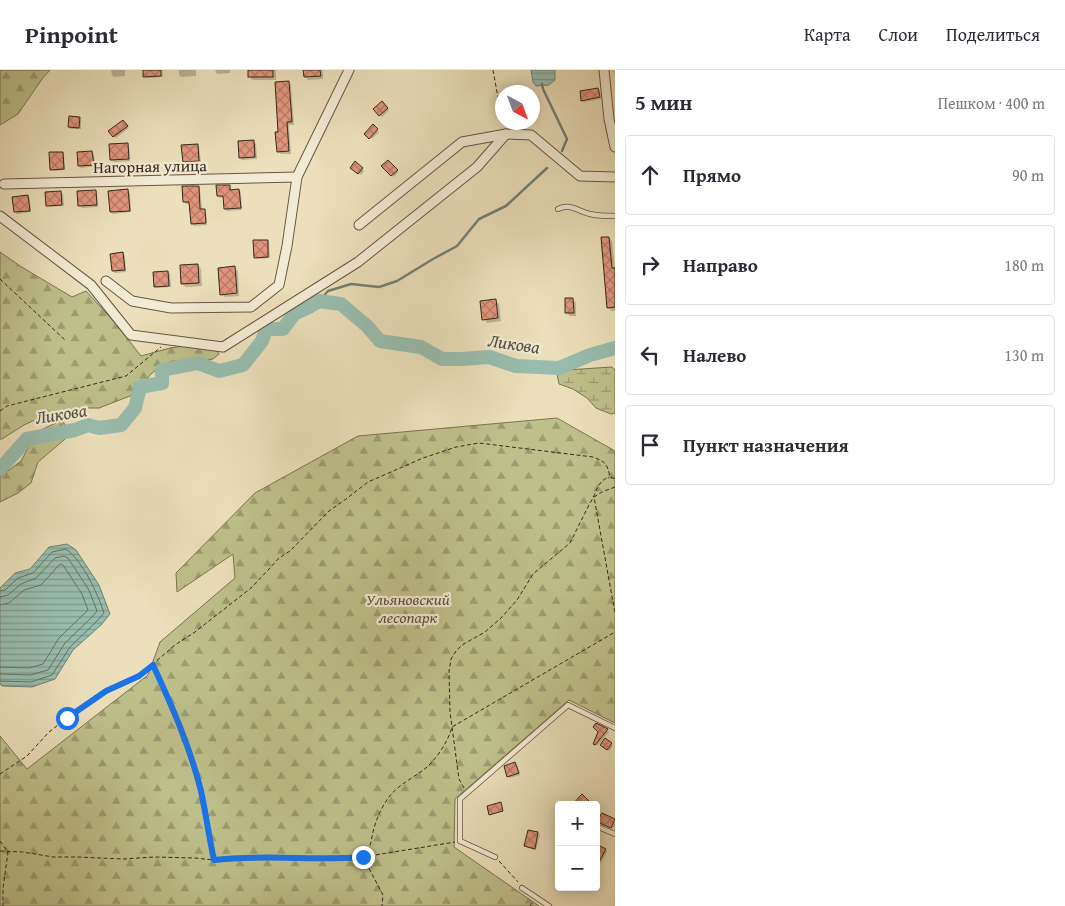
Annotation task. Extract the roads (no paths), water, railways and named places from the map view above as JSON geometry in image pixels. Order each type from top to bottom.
[{"type":"street","points":[[106,281],[132,301],[171,308],[251,307],[279,285],[297,177],[349,70]]},
{"type":"street","points":[[604,70],[609,119],[615,146]]},
{"type":"street","points":[[359,225],[462,142],[506,134],[531,135],[580,176],[615,177]]},
{"type":"street","points":[[0,216],[91,285],[130,335],[223,347],[358,262],[477,167],[506,134]]},
{"type":"street","name":"Нагорная улица","points":[[4,184],[297,177]]},
{"type":"lane","points":[[558,209],[564,206],[589,214],[615,216]]},
{"type":"lane","points":[[495,857],[460,841],[460,799],[568,705],[615,728]]},
{"type":"lane","points":[[600,828],[615,834]]},
{"type":"lane","points":[[522,888],[549,906]]},
{"type":"water","points":[[531,70],[555,70],[555,80],[549,85],[535,85]]},
{"type":"water","points":[[67,544],[76,550],[99,585],[110,614],[101,625],[73,650],[55,679],[32,687],[2,686],[0,684],[0,588],[15,573],[30,569],[49,547]]},
{"type":"waterway","points":[[542,84],[567,139],[562,151]]},
{"type":"waterway","points":[[319,301],[328,291],[351,284],[379,287],[397,281],[457,246],[479,219],[506,206],[547,168]]},
{"type":"waterway","name":"Ликова","points":[[0,469],[27,439],[75,430],[88,425],[99,428],[121,425],[135,408],[140,387],[162,383],[162,370],[198,363],[219,371],[243,365],[262,341],[266,329],[283,329],[294,314],[319,301],[341,304],[367,326],[380,341],[421,347],[442,359],[489,357],[516,366],[559,368],[590,355],[615,348]]},
{"type":"park label","name":"Ульяновский лесопарк","points":[[408,608]]}]
